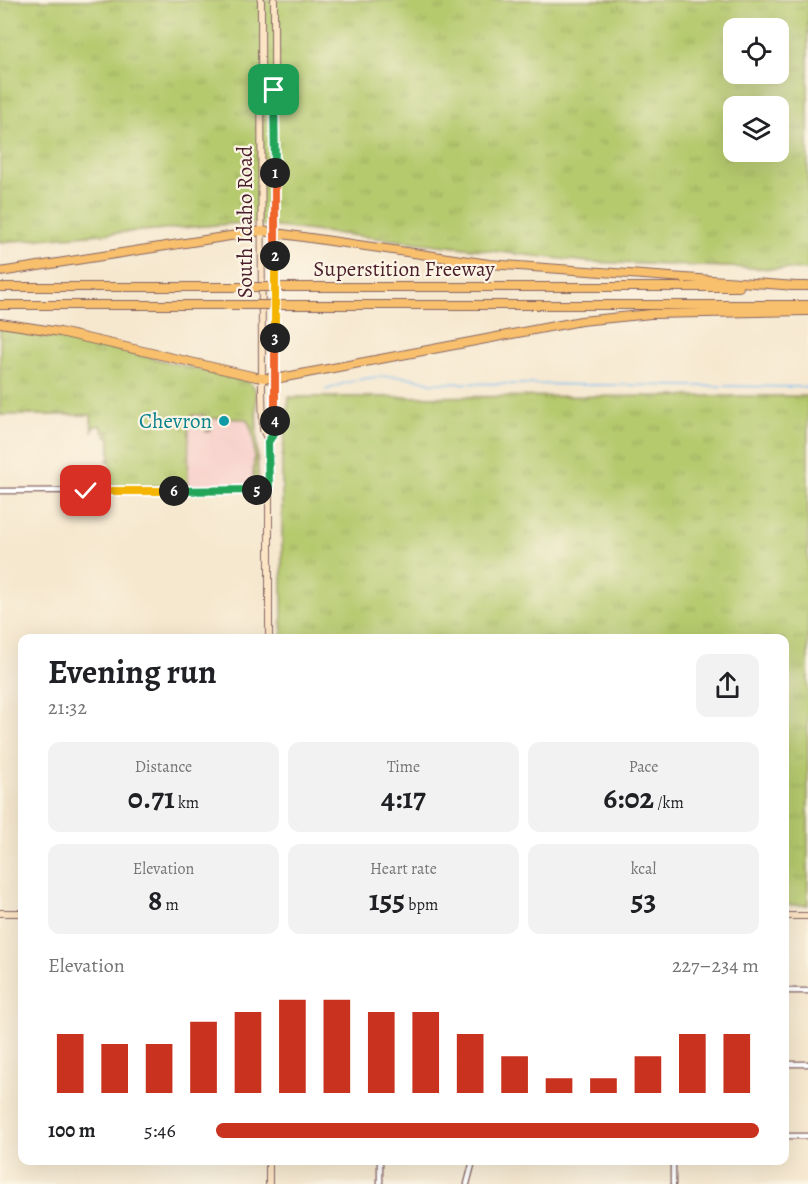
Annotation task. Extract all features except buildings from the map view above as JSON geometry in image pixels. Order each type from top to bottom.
[{"type":"highway","points":[[0,272],[262,231],[489,264],[796,286]]},
{"type":"highway","name":"Superstition Freeway","points":[[0,287],[808,286]]},
{"type":"highway","name":"Superstition Freeway","points":[[0,305],[808,305]]},
{"type":"highway","points":[[0,323],[60,332],[275,379],[581,321],[651,315],[808,311]]},
{"type":"main road","name":"South Idaho Road","points":[[261,0],[262,430],[268,442],[269,634]]},
{"type":"main road","name":"South Idaho Road","points":[[268,442],[276,430],[274,0]]},
{"type":"main road","points":[[0,913],[18,913]]},
{"type":"main road","points":[[789,916],[808,916]]},
{"type":"main road","points":[[269,1165],[269,1184]]},
{"type":"street","points":[[0,491],[269,490]]},
{"type":"street","points":[[789,991],[808,992]]},
{"type":"street","points":[[789,1064],[808,1064]]},
{"type":"street","points":[[789,1136],[808,1136]]},
{"type":"street","points":[[380,1165],[380,1184]]},
{"type":"street","points":[[467,1184],[472,1165]]},
{"type":"street","points":[[673,1165],[673,1184]]},
{"type":"shaded area","points":[[258,408],[260,485],[188,487],[187,410]]},
{"type":"green space","points":[[0,0],[808,0],[808,270],[588,262],[243,223],[0,242]]},
{"type":"green space","points":[[0,326],[59,335],[249,382],[255,389],[256,395],[258,484],[253,485],[253,441],[250,425],[246,419],[212,418],[210,431],[205,432],[209,430],[209,420],[204,420],[204,415],[192,415],[192,420],[189,420],[188,486],[110,486],[110,461],[106,460],[110,459],[110,437],[105,436],[110,432],[103,432],[102,426],[94,426],[92,432],[91,415],[0,415]]},
{"type":"green space","points":[[808,396],[808,905],[789,905],[789,634],[282,634],[282,460],[289,397]]},
{"type":"waterway","points":[[326,390],[365,378],[392,376],[431,383],[808,387]]},
{"type":"place","name":"Chevron","points":[[224,421]]},
{"type":"route","points":[[86,491],[269,490],[268,442],[276,430],[274,90]]}]
